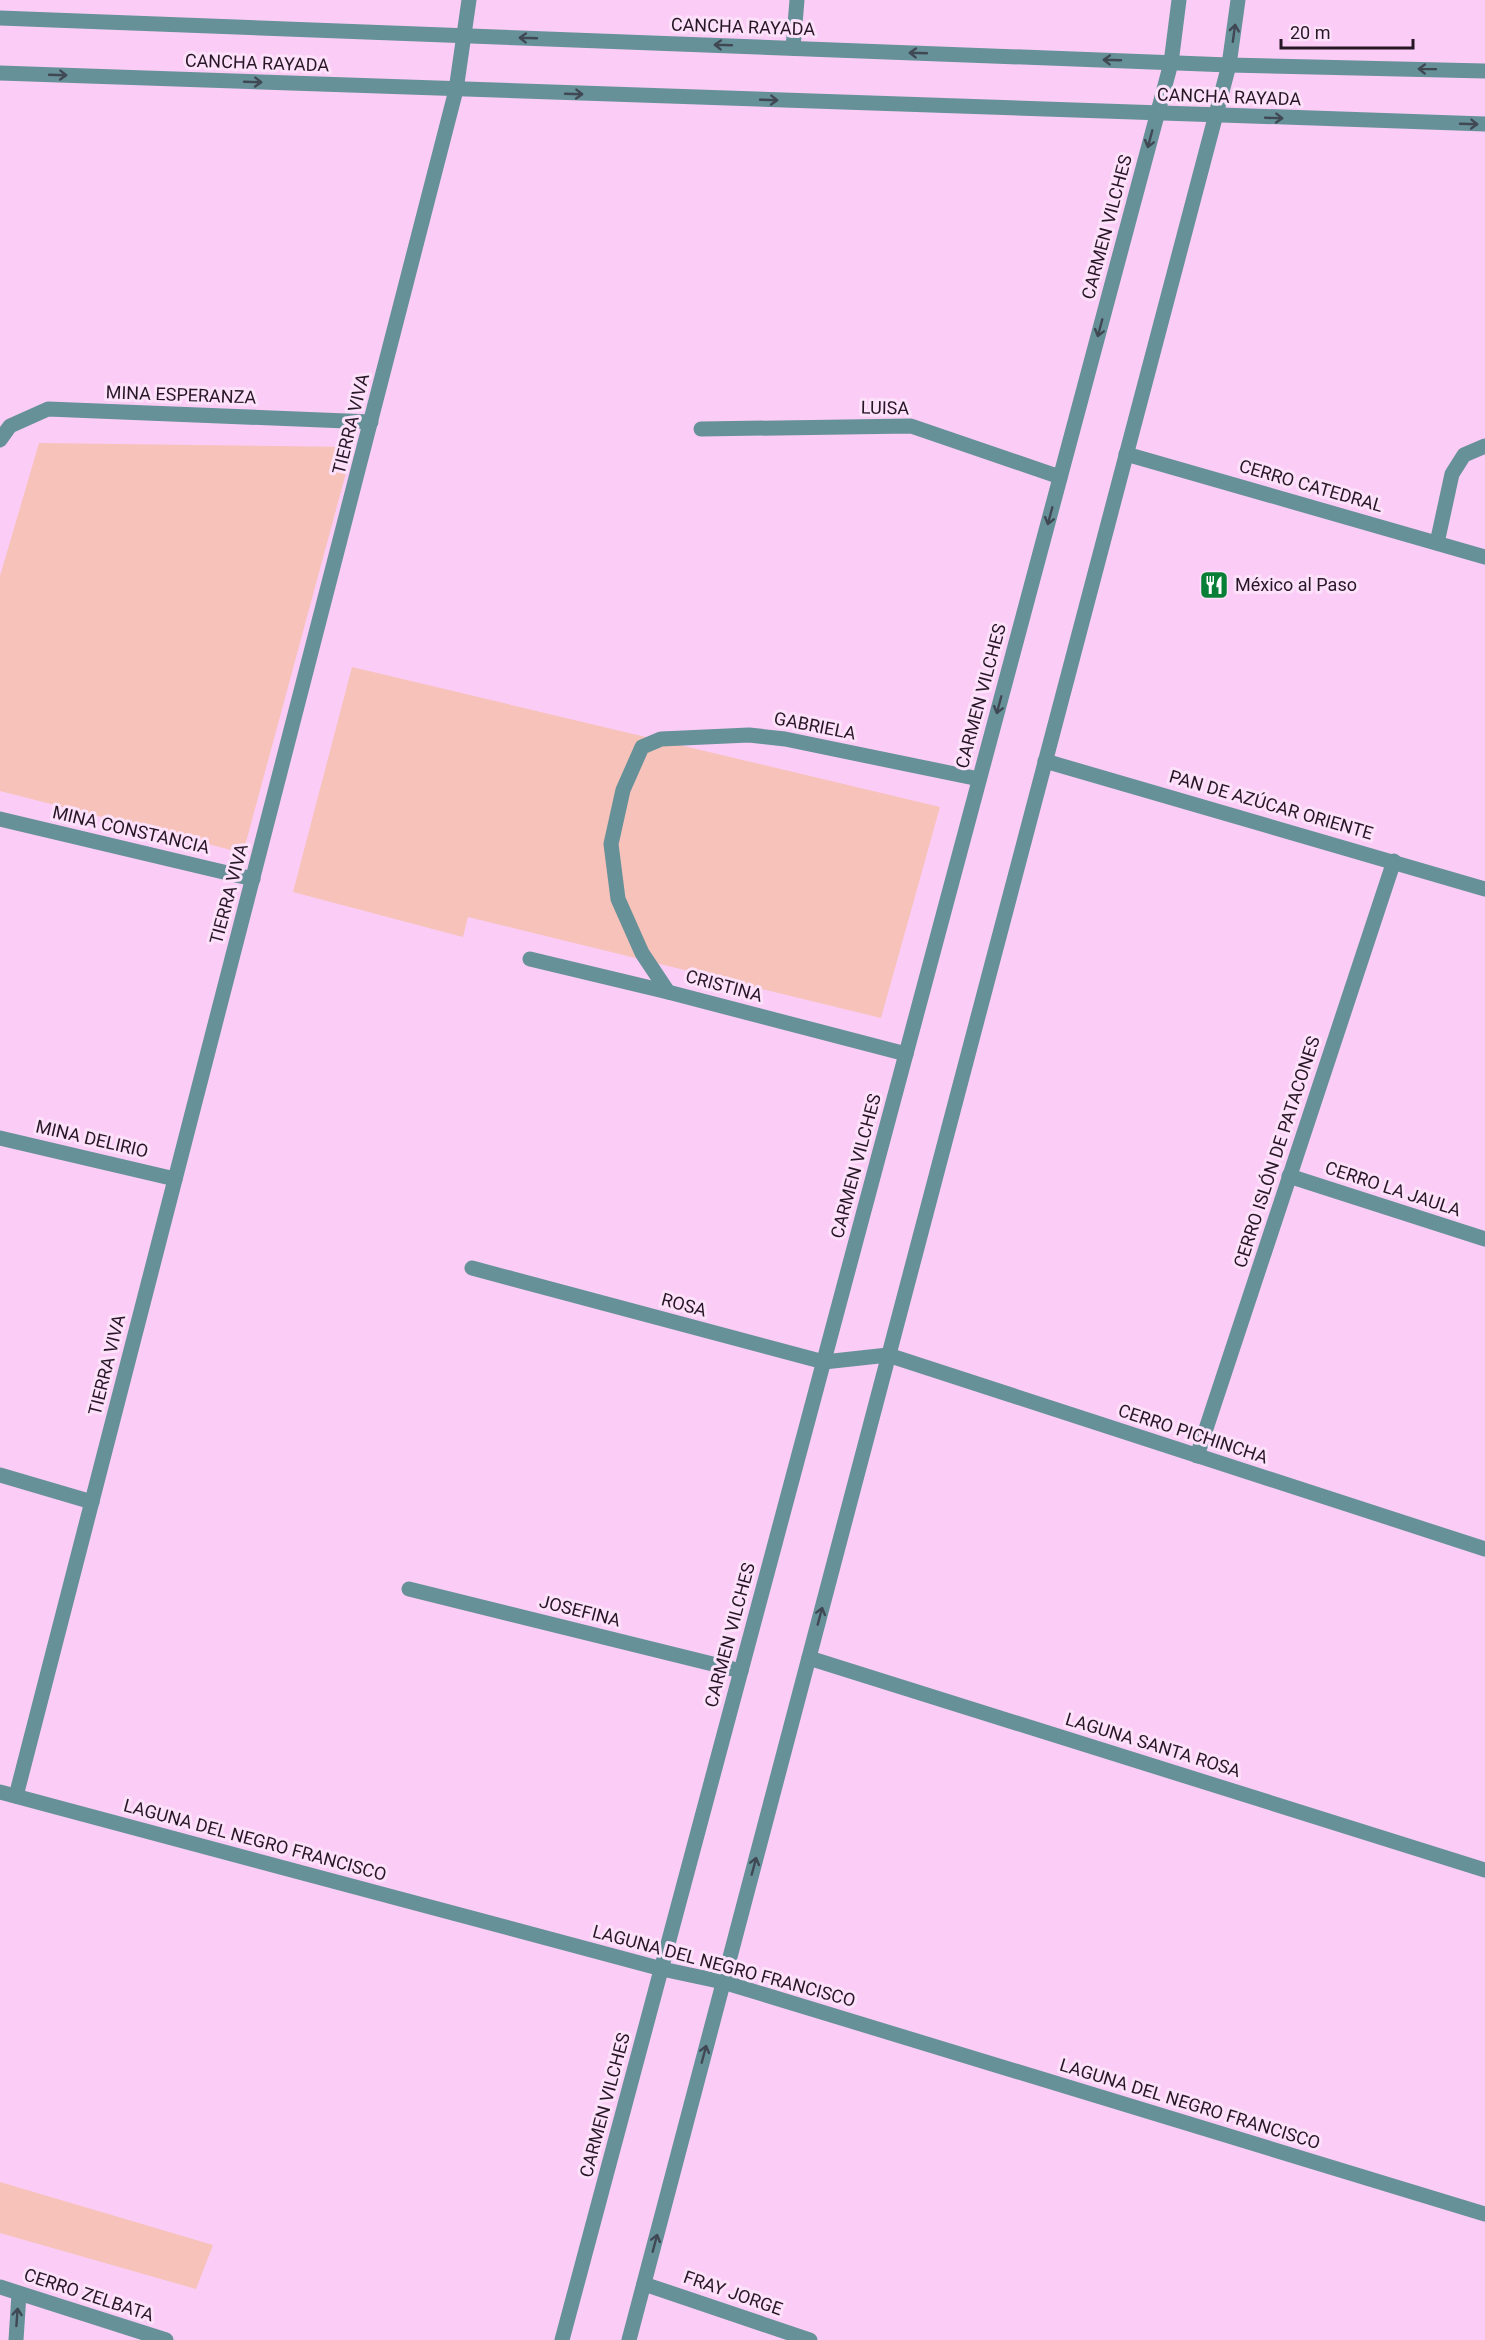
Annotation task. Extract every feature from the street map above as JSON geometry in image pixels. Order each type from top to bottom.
[{"type":"street","name":"TIERRA VIVA","points":[[16,1796],[456,90],[470,0]]},
{"type":"street","points":[[793,48],[797,0]]},
{"type":"street","name":"CARMEN VILCHES","points":[[562,2340],[1171,63],[1179,0]]},
{"type":"street","points":[[629,2340],[1229,65],[1238,0]]},
{"type":"street","name":"CANCHA RAYADA","points":[[0,18],[1171,63],[1485,70]]},
{"type":"street","name":"CANCHA RAYADA","points":[[0,73],[1485,124]]},
{"type":"street","name":"MINA ESPERANZA","points":[[0,440],[10,426],[48,409],[372,422]]},
{"type":"street","name":"LUISA","points":[[701,429],[911,426],[1060,477]]},
{"type":"street","points":[[1437,543],[1452,474],[1464,454],[1485,446]]},
{"type":"street","name":"CERRO CATEDRAL","points":[[1126,454],[1485,557]]},
{"type":"street","name":"GABRIELA","points":[[668,992],[642,953],[618,899],[611,844],[622,790],[642,747],[661,739],[749,735],[785,739],[979,779]]},
{"type":"street","name":"PAN DE AZÚCAR ORIENTE","points":[[1046,761],[1485,889]]},
{"type":"street","name":"MINA CONSTANCIA","points":[[0,819],[253,879]]},
{"type":"street","name":"CERRO ISLÓN DE PATACONES","points":[[1197,1456],[1394,861]]},
{"type":"street","name":"CRISTINA","points":[[530,959],[668,992],[906,1054]]},
{"type":"street","name":"MINA DELIRIO","points":[[0,1138],[175,1179]]},
{"type":"street","name":"CERRO LA JAULA","points":[[1289,1176],[1485,1239]]},
{"type":"street","name":"ROSA","points":[[472,1269],[824,1362],[888,1356]]},
{"type":"street","name":"CERRO PICHINCHA","points":[[888,1356],[1485,1549]]},
{"type":"street","points":[[0,1475],[92,1502]]},
{"type":"street","name":"JOSEFINA","points":[[409,1589],[741,1671]]},
{"type":"street","name":"LAGUNA SANTA ROSA","points":[[809,1658],[1485,1870]]},
{"type":"street","name":"LAGUNA DEL NEGRO FRANCISCO","points":[[0,1792],[662,1969],[723,1982],[1485,2214]]},
{"type":"street","name":"FRAY JORGE","points":[[644,2284],[810,2340]]},
{"type":"street","name":"CERRO ZELBATA","points":[[0,2287],[166,2340]]},
{"type":"street","points":[[16,2340],[19,2294]]},
{"type":"shaded area","points":[[39,443],[353,447],[243,853],[0,791],[0,576]]},
{"type":"shaded area","points":[[352,667],[940,807],[881,1018],[468,917],[463,937],[293,892]]},
{"type":"shaded area","points":[[0,2182],[213,2245],[196,2289],[0,2233]]},
{"type":"place","name":"México al Paso","points":[[1214,585]]}]
